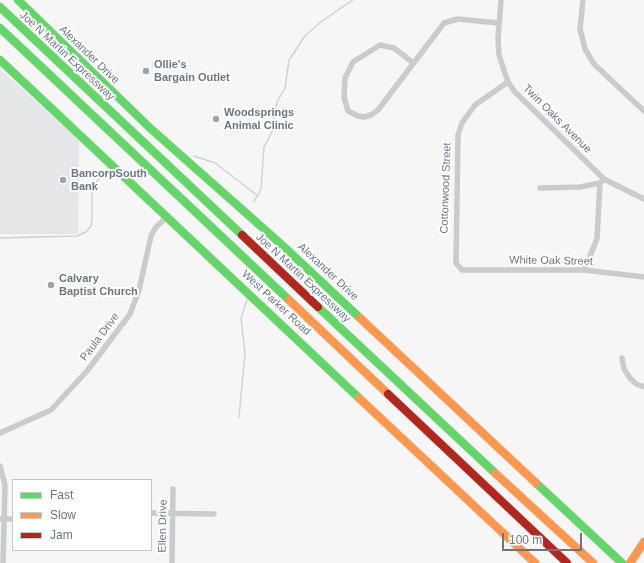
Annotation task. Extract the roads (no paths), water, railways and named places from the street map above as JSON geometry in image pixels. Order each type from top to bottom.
[{"type":"main road","name":"Alexander Drive","points":[[18,0],[150,128],[282,245],[622,563]]},
{"type":"main road","name":"Joe N Martin Expressway","points":[[0,7],[463,444],[593,563]]},
{"type":"main road","points":[[0,28],[567,563]]},
{"type":"main road","name":"West Parker Road","points":[[0,60],[168,216],[535,563]]},
{"type":"main road","points":[[630,563],[644,542]]},
{"type":"street","name":"Twin Oaks Avenue","points":[[501,0],[498,23],[499,55],[508,82],[515,92],[602,181],[644,199]]},
{"type":"street","points":[[584,0],[580,29],[585,49],[594,64],[644,111]]},
{"type":"street","points":[[412,62],[394,48],[380,45],[353,62],[345,78],[344,97],[348,111],[364,117],[378,110],[412,62],[444,23],[451,19],[498,23]]},
{"type":"street","name":"Cottonwood Street","points":[[459,267],[454,257],[458,135],[462,123],[475,105],[508,82]]},
{"type":"street","points":[[540,188],[580,187],[602,181],[598,234],[594,248],[584,270]]},
{"type":"street","name":"Paula Drive","points":[[0,433],[51,410],[87,371],[130,314],[139,290],[151,236],[156,227],[168,216]]},
{"type":"street","name":"White Oak Street","points":[[459,267],[468,270],[584,270],[644,277]]},
{"type":"street","points":[[622,358],[624,369],[630,378],[636,384],[644,386]]},
{"type":"street","points":[[0,466],[5,486],[2,519],[4,563]]},
{"type":"street","name":"Ellen Drive","points":[[172,563],[173,489]]},
{"type":"street","points":[[152,513],[214,514]]},
{"type":"waterway","points":[[254,202],[261,189],[264,147],[274,128],[275,111],[277,102],[285,88],[289,60],[305,36],[322,21],[353,0]]},
{"type":"waterway","points":[[194,156],[215,163],[258,196]]},
{"type":"waterway","points":[[0,238],[77,236],[86,232],[91,226],[92,189],[105,170]]},
{"type":"waterway","points":[[239,417],[245,354],[241,318],[247,300]]},
{"type":"place","name":"Ollie's Bargain Outlet","points":[[146,71]]},
{"type":"place","name":"Woodsprings Animal Clinic","points":[[216,119]]},
{"type":"place","name":"BancorpSouth Bank","points":[[63,180]]},
{"type":"place","name":"Calvary Baptist Church","points":[[51,285]]}]
